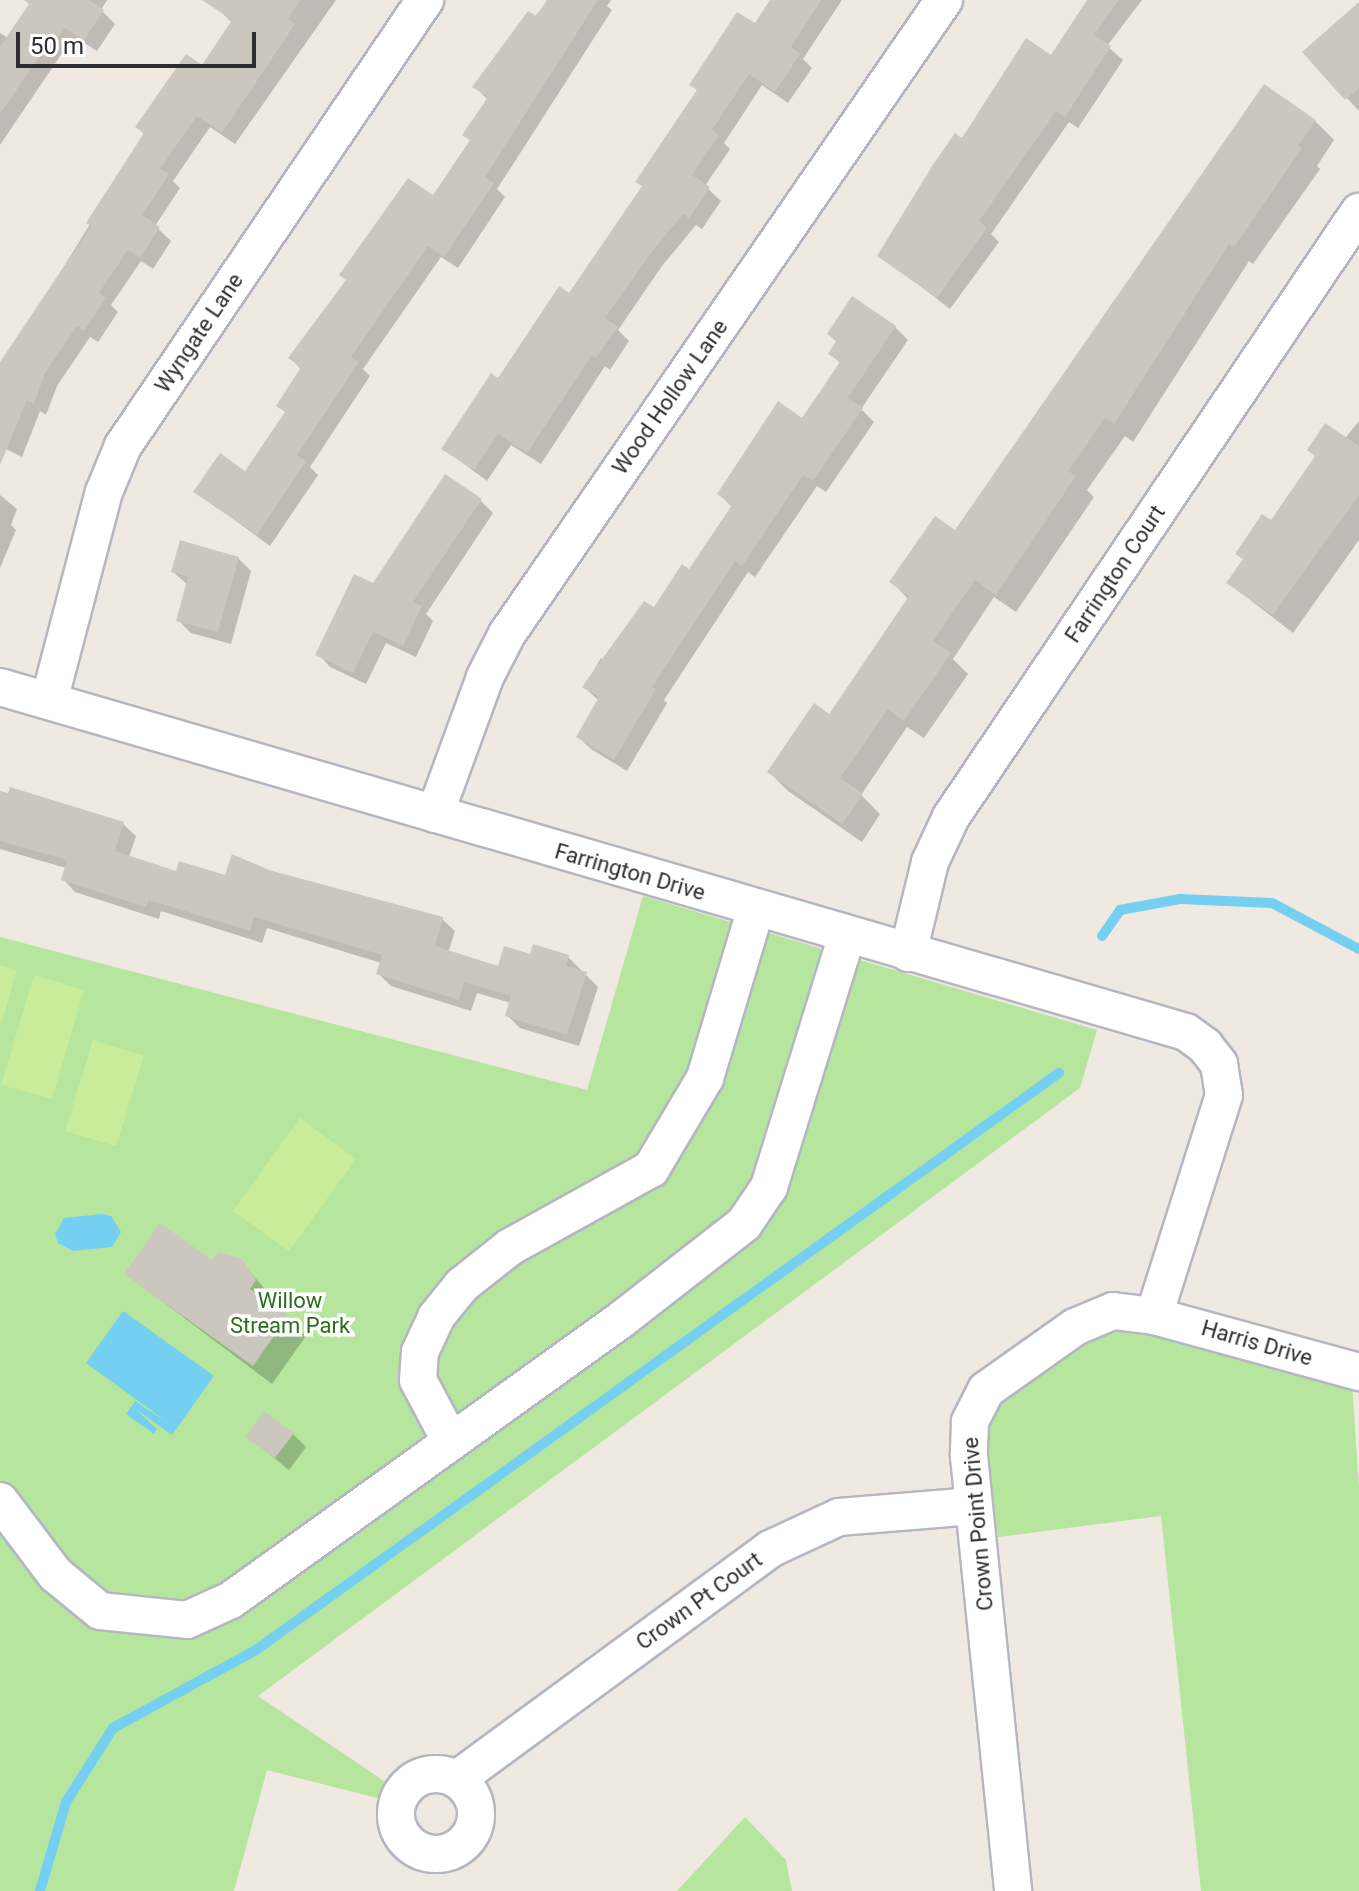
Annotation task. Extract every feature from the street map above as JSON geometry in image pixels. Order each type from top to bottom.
[{"type":"street","name":"Wyngate Lane","points":[[49,701],[104,492],[123,446],[425,0]]},
{"type":"street","name":"Wood Hollow Lane","points":[[435,814],[485,677],[507,634],[944,0]]},
{"type":"street","name":"Farrington Court","points":[[908,953],[930,862],[951,817],[1359,212]]},
{"type":"street","name":"Farrington Drive","points":[[0,687],[1186,1032],[1219,1064],[1224,1095],[1154,1316]]},
{"type":"street","points":[[451,1442],[418,1380],[420,1352],[436,1317],[462,1285],[510,1247],[651,1169],[705,1078],[756,908]]},
{"type":"street","points":[[0,1501],[55,1574],[100,1611],[187,1620],[231,1600],[705,1258],[744,1224],[769,1187],[847,935]]},
{"type":"street","name":"Crown Point Drive","points":[[1013,1891],[974,1506],[970,1422],[986,1390],[1075,1327],[1113,1311],[1154,1316]]},
{"type":"street","name":"Harris Drive","points":[[1154,1316],[1359,1372]]},
{"type":"street","name":"Crown Pt Court","points":[[457,1779],[770,1549],[839,1517],[974,1506]]},
{"type":"green space","name":"Willow Stream Park","points":[[643,896],[1097,1030],[1080,1088],[258,1696],[387,1783],[381,1799],[267,1770],[234,1891],[0,1891],[0,937],[587,1090]]},
{"type":"green space","points":[[0,965],[17,970],[0,1027]]},
{"type":"green space","points":[[34,975],[84,990],[52,1099],[1,1085]]},
{"type":"green space","points":[[93,1040],[144,1056],[116,1146],[65,1131]]},
{"type":"green space","points":[[300,1118],[356,1159],[289,1251],[233,1211]]},
{"type":"green space","points":[[1119,1324],[1352,1384],[1359,1488],[1359,1891],[1201,1891],[1161,1516],[998,1537],[986,1440],[994,1403],[1090,1332]]},
{"type":"green space","points":[[745,1817],[786,1860],[792,1891],[677,1891]]},
{"type":"water","points":[[111,1216],[121,1232],[112,1247],[73,1251],[58,1243],[55,1234],[64,1218]]},
{"type":"water","points":[[123,1311],[214,1376],[172,1435],[137,1410],[157,1429],[154,1434],[126,1414],[135,1401],[170,1424],[86,1363]]},
{"type":"building","points":[[24,0],[89,0],[104,10],[84,40],[65,28],[58,38],[54,35],[0,114],[0,47],[29,4]]},
{"type":"building","points":[[202,0],[300,0],[288,19],[295,24],[222,133],[197,116],[160,169],[169,174],[142,215],[160,227],[140,258],[128,250],[99,293],[106,298],[84,331],[77,326],[45,373],[34,404],[27,400],[0,465],[0,362],[91,226],[86,223],[144,133],[135,127],[186,54],[202,65],[232,20]]},
{"type":"building","points":[[547,0],[598,0],[485,177],[494,183],[444,257],[428,246],[351,357],[359,362],[297,455],[306,461],[257,535],[193,492],[220,453],[245,471],[285,412],[276,406],[301,367],[288,358],[346,280],[339,275],[408,178],[433,195],[470,140],[462,135],[488,97],[472,87],[528,11],[536,16]]},
{"type":"building","points":[[770,0],[821,0],[791,47],[800,54],[775,92],[749,74],[712,130],[719,135],[692,175],[710,187],[689,218],[683,214],[650,254],[605,318],[618,327],[596,358],[592,355],[527,453],[498,434],[474,470],[441,449],[491,373],[498,378],[559,286],[569,293],[642,186],[635,182],[697,90],[689,85],[737,12],[755,23]]},
{"type":"building","points":[[1087,0],[1119,0],[1094,35],[1111,46],[1065,117],[1056,111],[979,221],[987,228],[937,298],[877,256],[934,163],[955,133],[962,138],[1026,38],[1051,55]]},
{"type":"building","points":[[1359,2],[1359,88],[1345,100],[1302,52]]},
{"type":"building","points":[[1264,84],[1316,120],[1298,146],[1302,148],[1234,247],[1229,244],[1114,424],[1105,418],[1068,471],[1076,476],[996,595],[975,580],[933,641],[951,653],[904,721],[888,709],[840,778],[863,794],[842,824],[767,772],[814,703],[829,714],[909,596],[889,582],[935,516],[955,530]]},
{"type":"building","points":[[852,296],[896,326],[848,398],[863,408],[813,481],[803,475],[742,566],[735,561],[652,687],[656,689],[614,760],[576,737],[599,697],[582,687],[644,601],[654,607],[682,564],[689,569],[732,505],[717,494],[778,401],[802,418],[840,362],[828,354],[836,341],[827,334]]},
{"type":"building","points":[[1325,423],[1359,446],[1359,495],[1273,615],[1226,583],[1243,559],[1235,554],[1262,514],[1271,520],[1315,456],[1307,450]]},
{"type":"building","points":[[445,474],[482,499],[413,602],[422,606],[403,646],[373,632],[353,673],[315,655],[354,574],[373,583]]},
{"type":"building","points":[[180,540],[239,557],[218,632],[176,621],[188,577],[171,572]]},
{"type":"building","points":[[10,787],[124,822],[115,851],[176,871],[179,861],[225,875],[232,854],[269,870],[443,917],[435,946],[498,966],[504,946],[530,954],[533,944],[569,955],[566,966],[587,972],[567,1035],[505,1016],[511,996],[464,982],[459,1000],[376,974],[382,955],[254,917],[250,931],[149,900],[146,907],[61,880],[67,860],[0,841],[0,791],[8,793]]},
{"type":"building","points":[[160,1223],[212,1260],[218,1252],[242,1259],[256,1280],[250,1289],[288,1316],[253,1366],[124,1274]]},
{"type":"building","points":[[264,1411],[294,1433],[275,1458],[245,1437]]},
{"type":"waterway","points":[[1102,936],[1120,910],[1180,899],[1272,903],[1359,949]]},
{"type":"waterway","points":[[40,1891],[66,1802],[113,1728],[256,1650],[1059,1073]]}]
